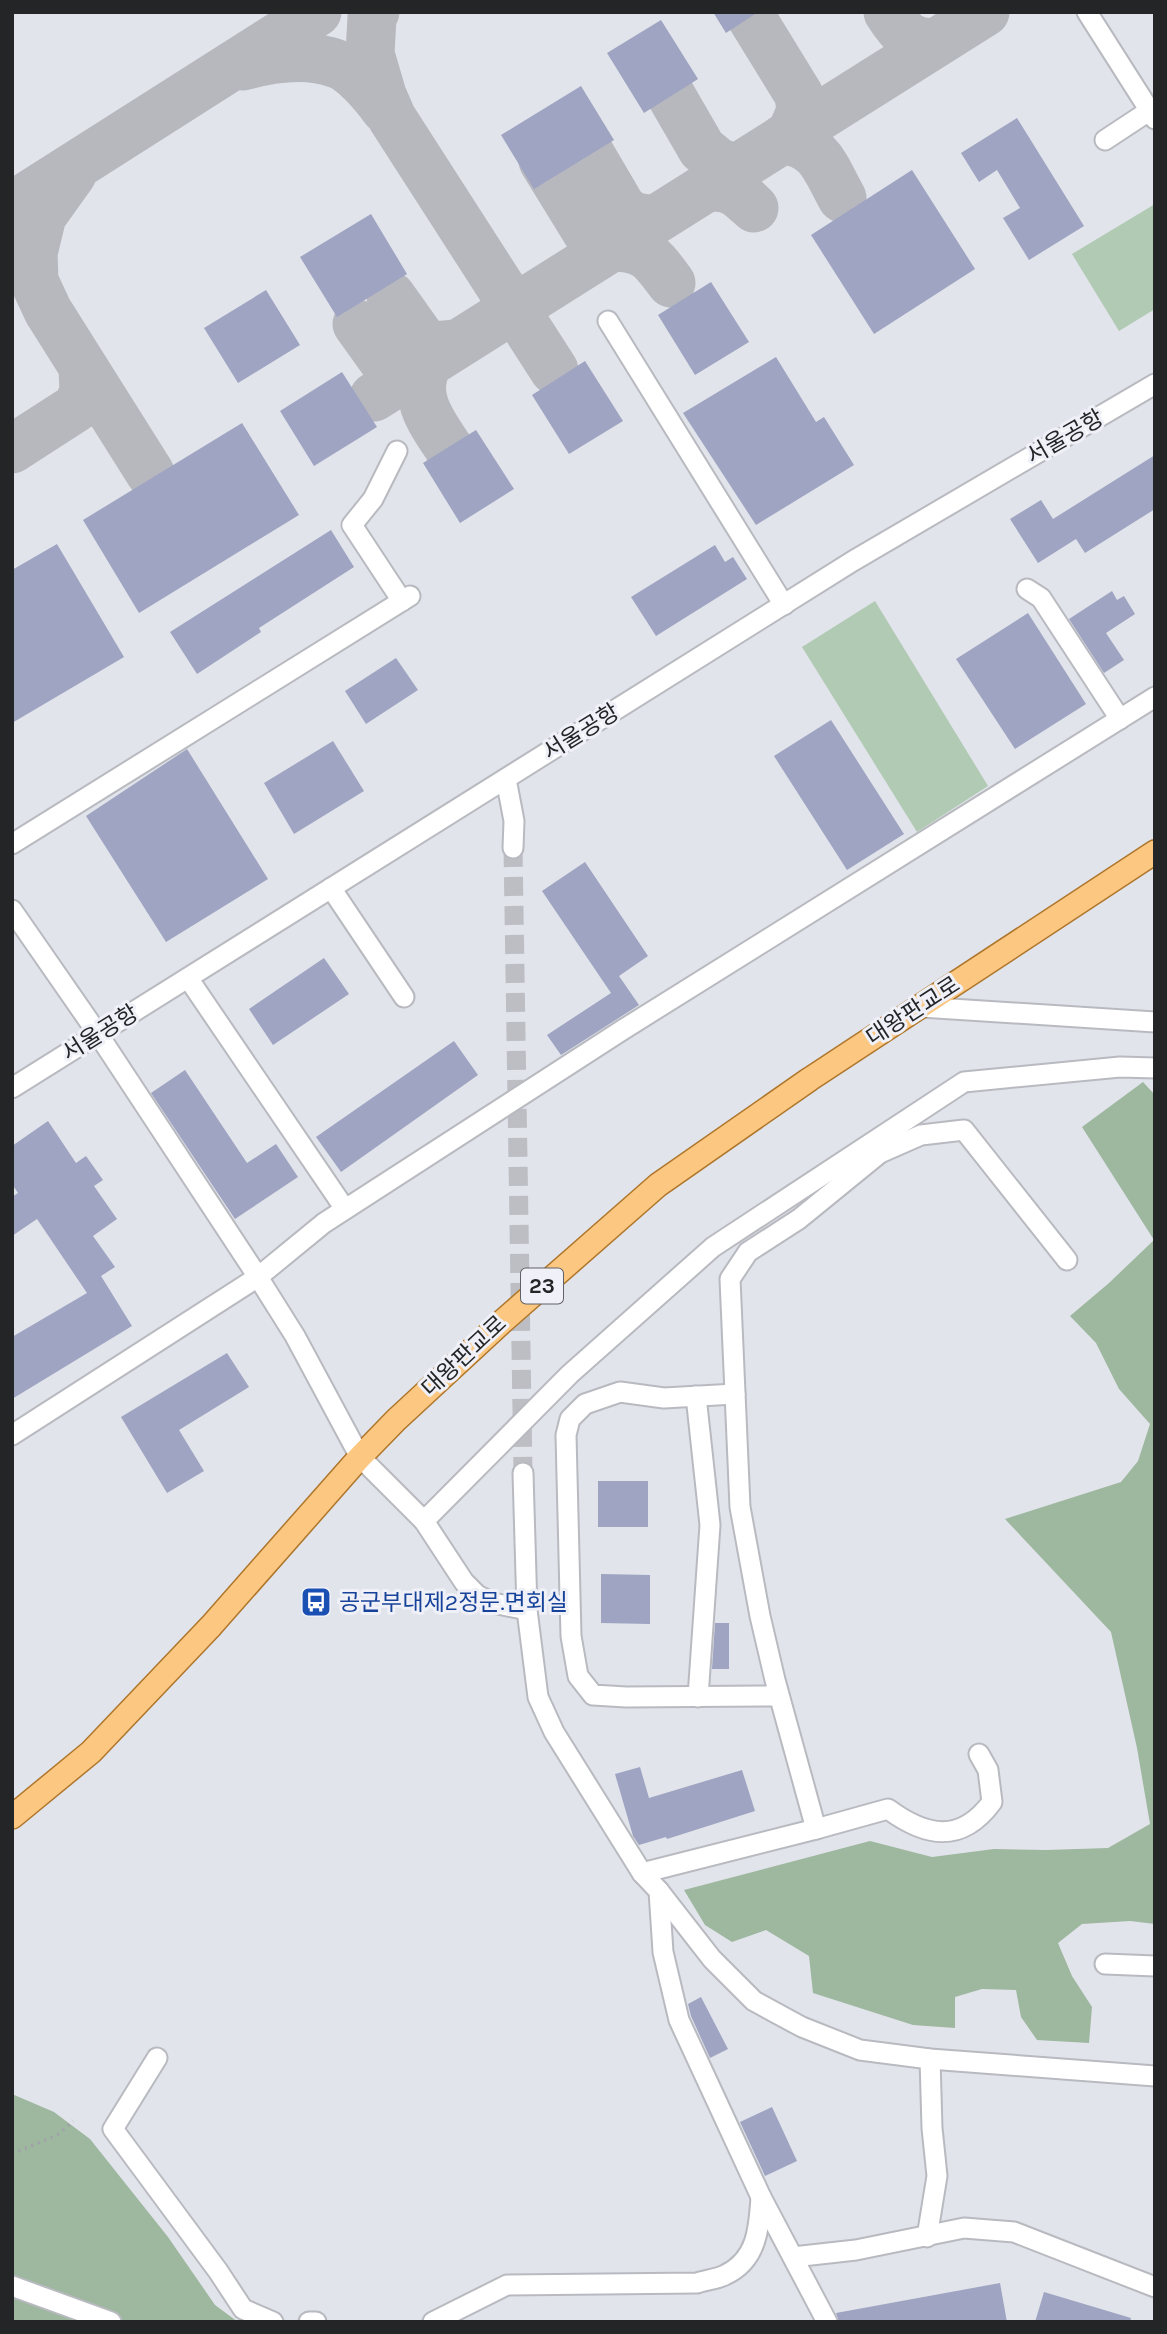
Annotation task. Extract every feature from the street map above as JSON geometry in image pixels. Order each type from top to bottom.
[{"type":"main road","name":"대왕판교로","points":[[12,1817],[91,1752],[211,1626],[360,1457],[502,1321],[658,1185],[810,1079],[1155,852]]},
{"type":"street","points":[[1087,12],[1153,112],[1105,140]]},
{"type":"street","points":[[608,321],[784,605]]},
{"type":"street","name":"서울공항","points":[[12,1088],[922,519],[1155,384]]},
{"type":"street","points":[[12,844],[406,599],[352,525],[373,499],[397,451]]},
{"type":"street","points":[[1027,590],[1041,598],[1121,719]]},
{"type":"street","points":[[13,1432],[258,1277],[324,1223],[624,1028],[1155,697]]},
{"type":"street","points":[[506,779],[514,821],[513,848]]},
{"type":"street","points":[[331,888],[404,997]]},
{"type":"street","points":[[12,910],[98,1034],[258,1277],[295,1336],[360,1457],[424,1521],[464,1582],[477,1595],[493,1603],[527,1610]]},
{"type":"street","points":[[188,978],[345,1209]]},
{"type":"street","points":[[920,1007],[1155,1023]]},
{"type":"street","points":[[424,1521],[570,1374],[713,1247],[964,1082],[1120,1067],[1155,1068]]},
{"type":"street","points":[[816,1829],[760,1616],[740,1507],[729,1307],[730,1279],[748,1252],[799,1219],[880,1153],[921,1135],[964,1130],[1067,1260]]},
{"type":"street","points":[[735,1394],[664,1398],[620,1392],[585,1404],[570,1419],[566,1435],[571,1636],[578,1676],[593,1695],[779,1696]]},
{"type":"street","points":[[696,1396],[710,1525],[698,1697]]},
{"type":"street","points":[[523,1473],[527,1610],[538,1696],[555,1732],[642,1873],[712,1959],[754,2001],[802,2027],[859,2050],[930,2059],[1155,2076]]},
{"type":"street","points":[[642,1873],[888,1809],[909,1825],[936,1833],[961,1827],[982,1816],[992,1802],[988,1770],[979,1754]]},
{"type":"street","points":[[659,1891],[663,1951],[679,2020],[761,2197],[827,2322]]},
{"type":"street","points":[[1105,1964],[1155,1966]]},
{"type":"street","points":[[157,2058],[113,2129],[243,2309],[273,2322]]},
{"type":"street","points":[[927,2237],[937,2176],[932,2128],[930,2059]]},
{"type":"street","points":[[433,2322],[507,2285],[698,2283],[725,2275],[746,2259],[759,2232],[761,2197]]},
{"type":"street","points":[[793,2257],[856,2250],[964,2228],[1014,2232],[1155,2287]]},
{"type":"street","points":[[12,2286],[111,2322]]},
{"type":"street","points":[[309,2322],[316,2322]]},
{"type":"path","points":[[12,2154],[59,2134],[73,2121]]},
{"type":"green space","points":[[1155,204],[1155,309],[1119,331],[1072,254]]},
{"type":"green space","points":[[875,601],[988,786],[917,832],[802,647]]},
{"type":"green space","points":[[1143,1082],[1155,1095],[1155,1924],[1130,1921],[1082,1924],[1058,1943],[1072,1976],[1092,2007],[1089,2043],[1037,2040],[1021,2017],[1016,1990],[982,1989],[955,1997],[955,2028],[913,2025],[813,1993],[809,1956],[766,1930],[732,1942],[705,1925],[684,1890],[870,1841],[932,1857],[994,1849],[1108,1848],[1150,1824],[1137,1748],[1111,1632],[1005,1519],[1121,1482],[1138,1461],[1150,1424],[1119,1389],[1096,1343],[1070,1316],[1154,1240],[1082,1127]]},
{"type":"green space","points":[[12,2094],[54,2112],[90,2139],[168,2237],[215,2305],[238,2322],[12,2322]]},
{"type":"building","points":[[713,12],[758,12],[726,33]]},
{"type":"building","points":[[661,20],[698,79],[644,113],[607,53]]},
{"type":"building","points":[[581,86],[614,140],[534,189],[501,135]]},
{"type":"building","points":[[1017,118],[1084,226],[1029,260],[1003,218],[1020,208],[997,170],[979,182],[961,153]]},
{"type":"building","points":[[912,170],[975,269],[874,334],[811,235]]},
{"type":"building","points":[[371,214],[407,274],[337,317],[300,257]]},
{"type":"building","points":[[711,282],[749,342],[695,375],[658,315]]},
{"type":"building","points":[[266,290],[300,345],[238,383],[204,328]]},
{"type":"building","points":[[776,357],[816,422],[824,417],[854,465],[756,525],[683,413]]},
{"type":"building","points":[[585,361],[623,421],[569,454],[532,395]]},
{"type":"building","points":[[342,372],[377,427],[314,466],[280,411]]},
{"type":"building","points":[[242,423],[299,515],[139,613],[83,520]]},
{"type":"building","points":[[476,430],[514,489],[460,523],[423,463]]},
{"type":"building","points":[[1155,455],[1155,509],[1085,553],[1076,539],[1038,563],[1010,519],[1041,500],[1053,519]]},
{"type":"building","points":[[331,530],[354,567],[259,628],[261,632],[197,674],[170,632]]},
{"type":"building","points":[[57,544],[124,657],[12,723],[12,570]]},
{"type":"building","points":[[715,545],[725,562],[733,557],[747,579],[656,636],[631,597]]},
{"type":"building","points":[[1112,591],[1117,600],[1124,596],[1135,614],[1106,633],[1124,660],[1104,673],[1069,619]]},
{"type":"building","points":[[1028,613],[1086,704],[1015,749],[956,659]]},
{"type":"building","points":[[396,658],[418,690],[366,724],[345,691]]},
{"type":"building","points":[[831,720],[904,834],[847,870],[774,756]]},
{"type":"building","points":[[333,741],[364,791],[294,834],[264,783]]},
{"type":"building","points":[[187,749],[268,879],[166,942],[86,816]]},
{"type":"building","points":[[585,862],[648,956],[619,976],[639,1005],[561,1055],[547,1035],[611,993],[542,891]]},
{"type":"building","points":[[324,958],[349,994],[273,1045],[249,1009]]},
{"type":"building","points":[[454,1041],[478,1075],[341,1172],[316,1137]]},
{"type":"building","points":[[185,1070],[247,1163],[276,1144],[298,1177],[235,1219],[151,1093]]},
{"type":"building","points":[[48,1121],[76,1163],[86,1156],[103,1180],[94,1186],[117,1219],[93,1236],[115,1267],[101,1276],[132,1326],[12,1399],[12,1337],[87,1293],[37,1219],[12,1236],[12,1197],[18,1193],[12,1184],[12,1146]]},
{"type":"building","points":[[227,1353],[249,1387],[179,1430],[204,1471],[167,1493],[121,1417]]},
{"type":"building","points":[[598,1481],[648,1481],[648,1527],[598,1527]]},
{"type":"building","points":[[601,1574],[650,1575],[650,1624],[601,1623]]},
{"type":"building","points":[[715,1623],[729,1623],[729,1669],[712,1669]]},
{"type":"building","points":[[640,1767],[649,1798],[742,1770],[755,1811],[667,1839],[666,1837],[639,1845],[633,1836],[615,1774]]},
{"type":"building","points":[[701,1997],[728,2049],[710,2058],[688,2004]]},
{"type":"building","points":[[772,2107],[797,2161],[765,2176],[740,2122]]},
{"type":"building","points":[[1000,2283],[1007,2322],[839,2322],[836,2313]]},
{"type":"building","points":[[1044,2292],[1131,2318],[1130,2322],[1035,2322]]},
{"type":"taxiway","points":[[12,206],[317,12]]},
{"type":"taxiway","points":[[375,12],[372,17],[370,54],[392,118],[554,370]]},
{"type":"taxiway","points":[[748,12],[799,95],[801,111],[791,134]]},
{"type":"taxiway","points":[[888,12],[908,36],[921,42],[937,42]]},
{"type":"taxiway","points":[[374,397],[985,12]]},
{"type":"taxiway","points":[[243,66],[290,58],[337,64],[357,77],[385,109]]},
{"type":"taxiway","points":[[654,66],[702,149],[718,162],[735,169]]},
{"type":"taxiway","points":[[579,135],[623,210],[635,217],[654,220]]},
{"type":"taxiway","points":[[783,139],[806,147],[814,153],[826,167],[842,198]]},
{"type":"taxiway","points":[[543,161],[586,231],[593,237],[617,243],[622,232],[623,219]]},
{"type":"taxiway","points":[[72,174],[42,216],[33,253],[34,281],[48,311],[150,473]]},
{"type":"taxiway","points":[[705,188],[733,191],[754,208]]},
{"type":"taxiway","points":[[611,247],[623,247],[647,255],[671,283]]},
{"type":"taxiway","points":[[391,296],[423,341],[434,346],[456,344]]},
{"type":"taxiway","points":[[357,324],[393,370],[412,371]]},
{"type":"taxiway","points":[[428,362],[421,389],[423,402],[434,426],[458,462]]},
{"type":"taxiway","points":[[12,449],[77,407],[84,392],[83,368]]},
{"type":"tunnel","points":[[513,848],[523,1473]]},
{"type":"place","name":"공군부대제2정문.면회실","points":[[316,1602]]}]
